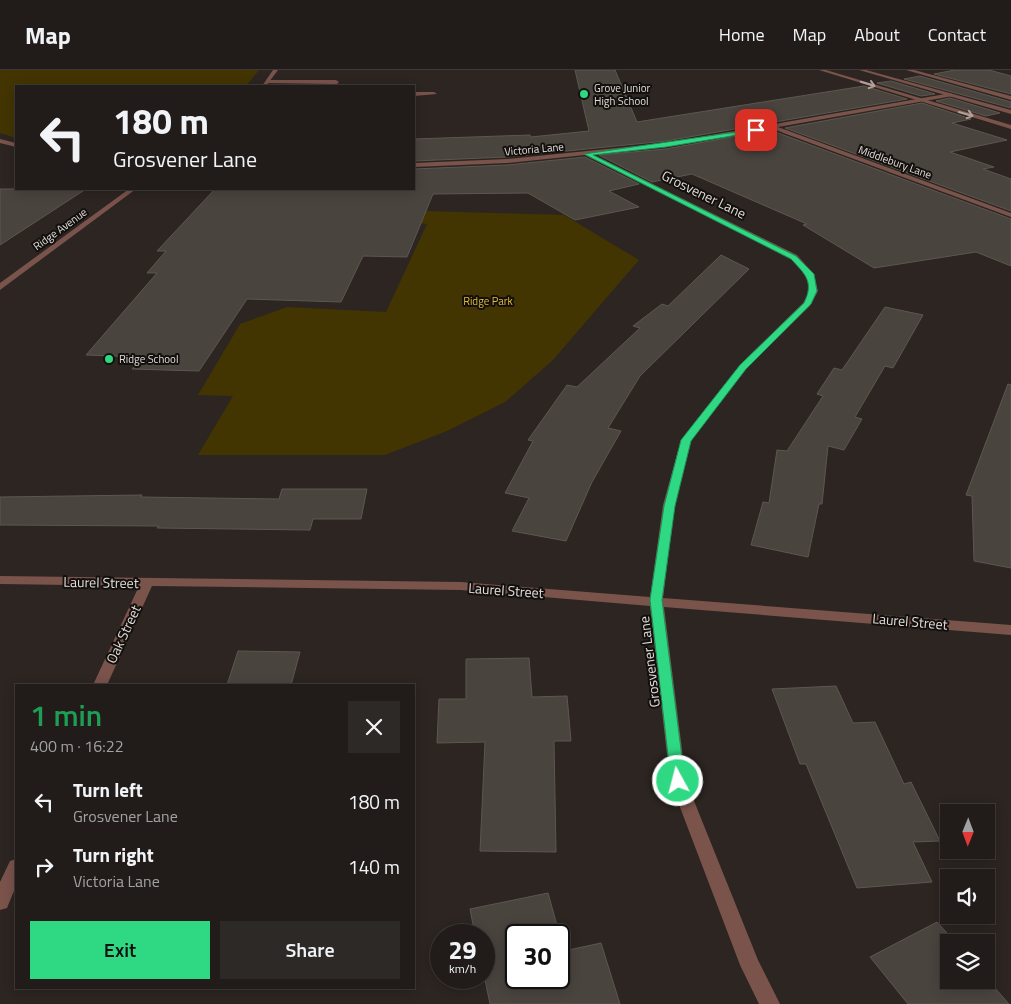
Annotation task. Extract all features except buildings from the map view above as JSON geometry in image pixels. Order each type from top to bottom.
[{"type":"street","points":[[266,84],[276,70]]},
{"type":"street","points":[[821,70],[1011,127]]},
{"type":"street","points":[[861,70],[1011,112]]},
{"type":"street","points":[[908,70],[1011,98]]},
{"type":"street","points":[[915,85],[943,80]]},
{"type":"street","points":[[266,84],[334,84]]},
{"type":"street","points":[[415,94],[434,94]]},
{"type":"street","name":"Victoria Lane","points":[[415,165],[507,161],[666,145],[951,95]]},
{"type":"street","name":"Middlebury Lane","points":[[772,127],[1011,216]]},
{"type":"street","points":[[0,142],[15,145]]},
{"type":"street","name":"Grosvener Lane","points":[[587,154],[794,257],[810,274],[814,291],[807,304],[743,367],[686,440],[669,506],[656,600],[678,781],[750,965],[770,1004]]},
{"type":"street","name":"Ridge Avenue","points":[[0,287],[132,190]]},
{"type":"street","name":"Laurel Street","points":[[0,580],[460,586],[656,600],[1011,630]]},
{"type":"street","name":"Oak Street","points":[[100,684],[147,583]]},
{"type":"street","points":[[0,902],[15,869]]},
{"type":"green space","points":[[0,70],[259,70],[247,85],[15,85],[15,138],[0,133]]},
{"type":"green space","name":"Ridge Park","points":[[325,208],[564,215],[639,260],[553,360],[505,402],[447,431],[385,455],[198,455],[233,396],[198,395],[240,324],[287,307],[386,312],[427,224],[318,216]]},
{"type":"place","name":"Grove Junior High School","points":[[584,94]]},
{"type":"place","name":"Ridge School","points":[[109,359]]},
{"type":"route","points":[[678,781],[656,600],[669,506],[686,440],[743,367],[807,304],[814,291],[810,274],[794,257],[587,154],[666,145],[756,130]]}]
